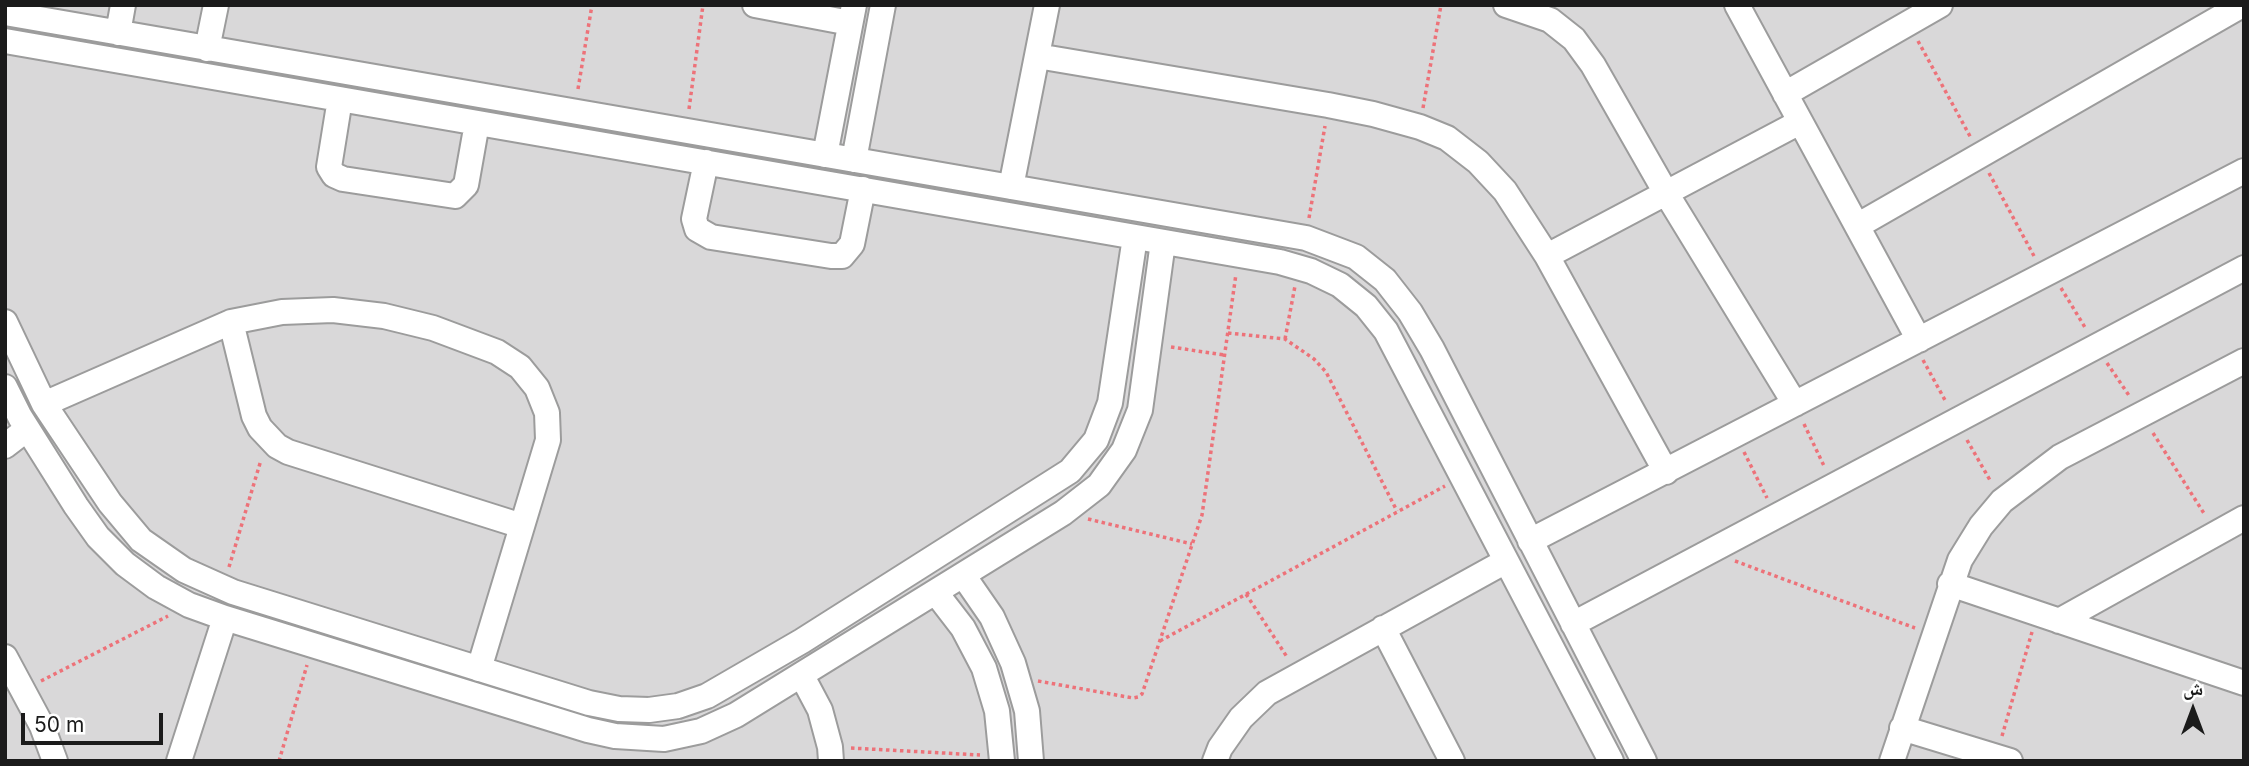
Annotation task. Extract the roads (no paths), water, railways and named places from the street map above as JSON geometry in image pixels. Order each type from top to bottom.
[{"type":"street","points":[[118,33],[123,5]]},
{"type":"street","points":[[207,48],[216,5]]},
{"type":"street","points":[[755,5],[852,14],[825,155]]},
{"type":"street","points":[[854,160],[883,5]]},
{"type":"street","points":[[1011,187],[1047,5]]},
{"type":"street","points":[[1506,5],[1550,20],[1574,39],[1593,65],[1666,193],[1795,404]]},
{"type":"street","points":[[1737,5],[1919,340]]},
{"type":"street","points":[[1785,94],[1940,5]]},
{"type":"street","points":[[1857,226],[2242,5]]},
{"type":"street","points":[[5,13],[1306,238],[1356,257],[1385,280],[1410,312],[1432,349],[1644,761]]},
{"type":"street","points":[[5,41],[1238,255],[1311,271],[1340,285],[1366,306],[1386,331],[1611,761]]},
{"type":"street","points":[[1037,56],[1328,105],[1420,127],[1447,138],[1478,162],[1506,191],[1547,256],[1666,472]]},
{"type":"street","points":[[340,99],[329,167],[338,178],[455,196],[466,185],[477,123]]},
{"type":"street","points":[[1547,256],[1800,122]]},
{"type":"street","points":[[706,162],[694,219],[697,229],[711,237],[842,256],[852,244],[863,190]]},
{"type":"street","points":[[1530,541],[2244,171]]},
{"type":"street","points":[[5,322],[44,404],[110,503],[141,540],[184,570],[223,587],[589,703],[618,709],[649,710],[678,706],[707,696],[802,641],[1070,471],[1096,440],[1110,403],[1135,237]]},
{"type":"street","points":[[5,387],[27,429],[98,537],[125,564],[145,579],[189,605],[588,730],[615,736],[664,739],[701,731],[736,715],[1063,513],[1098,485],[1124,450],[1140,410],[1163,242]]},
{"type":"street","points":[[1573,624],[2244,268]]},
{"type":"street","points":[[44,404],[231,322],[282,312],[333,310],[384,316],[433,328],[497,352],[520,367],[537,387],[547,413],[548,440],[480,669]]},
{"type":"street","points":[[231,322],[254,416],[268,438],[288,452],[522,526]]},
{"type":"street","points":[[1404,365],[1432,349]]},
{"type":"street","points":[[1892,761],[1960,560],[1980,526],[2002,501],[2060,457],[2244,361]]},
{"type":"street","points":[[5,446],[27,429]]},
{"type":"street","points":[[2048,617],[2244,518]]},
{"type":"street","points":[[1215,761],[1220,748],[1241,718],[1267,693],[1506,561]]},
{"type":"street","points":[[963,575],[992,617],[1013,663],[1027,711],[1031,761]]},
{"type":"street","points":[[1950,584],[2244,683]]},
{"type":"street","points":[[936,593],[963,628],[984,668],[997,711],[1002,758]]},
{"type":"street","points":[[179,761],[225,618]]},
{"type":"street","points":[[1383,628],[1445,758]]},
{"type":"street","points":[[5,656],[42,726],[55,761]]},
{"type":"street","points":[[802,676],[820,710],[831,754]]},
{"type":"street","points":[[1902,728],[2003,759]]}]
